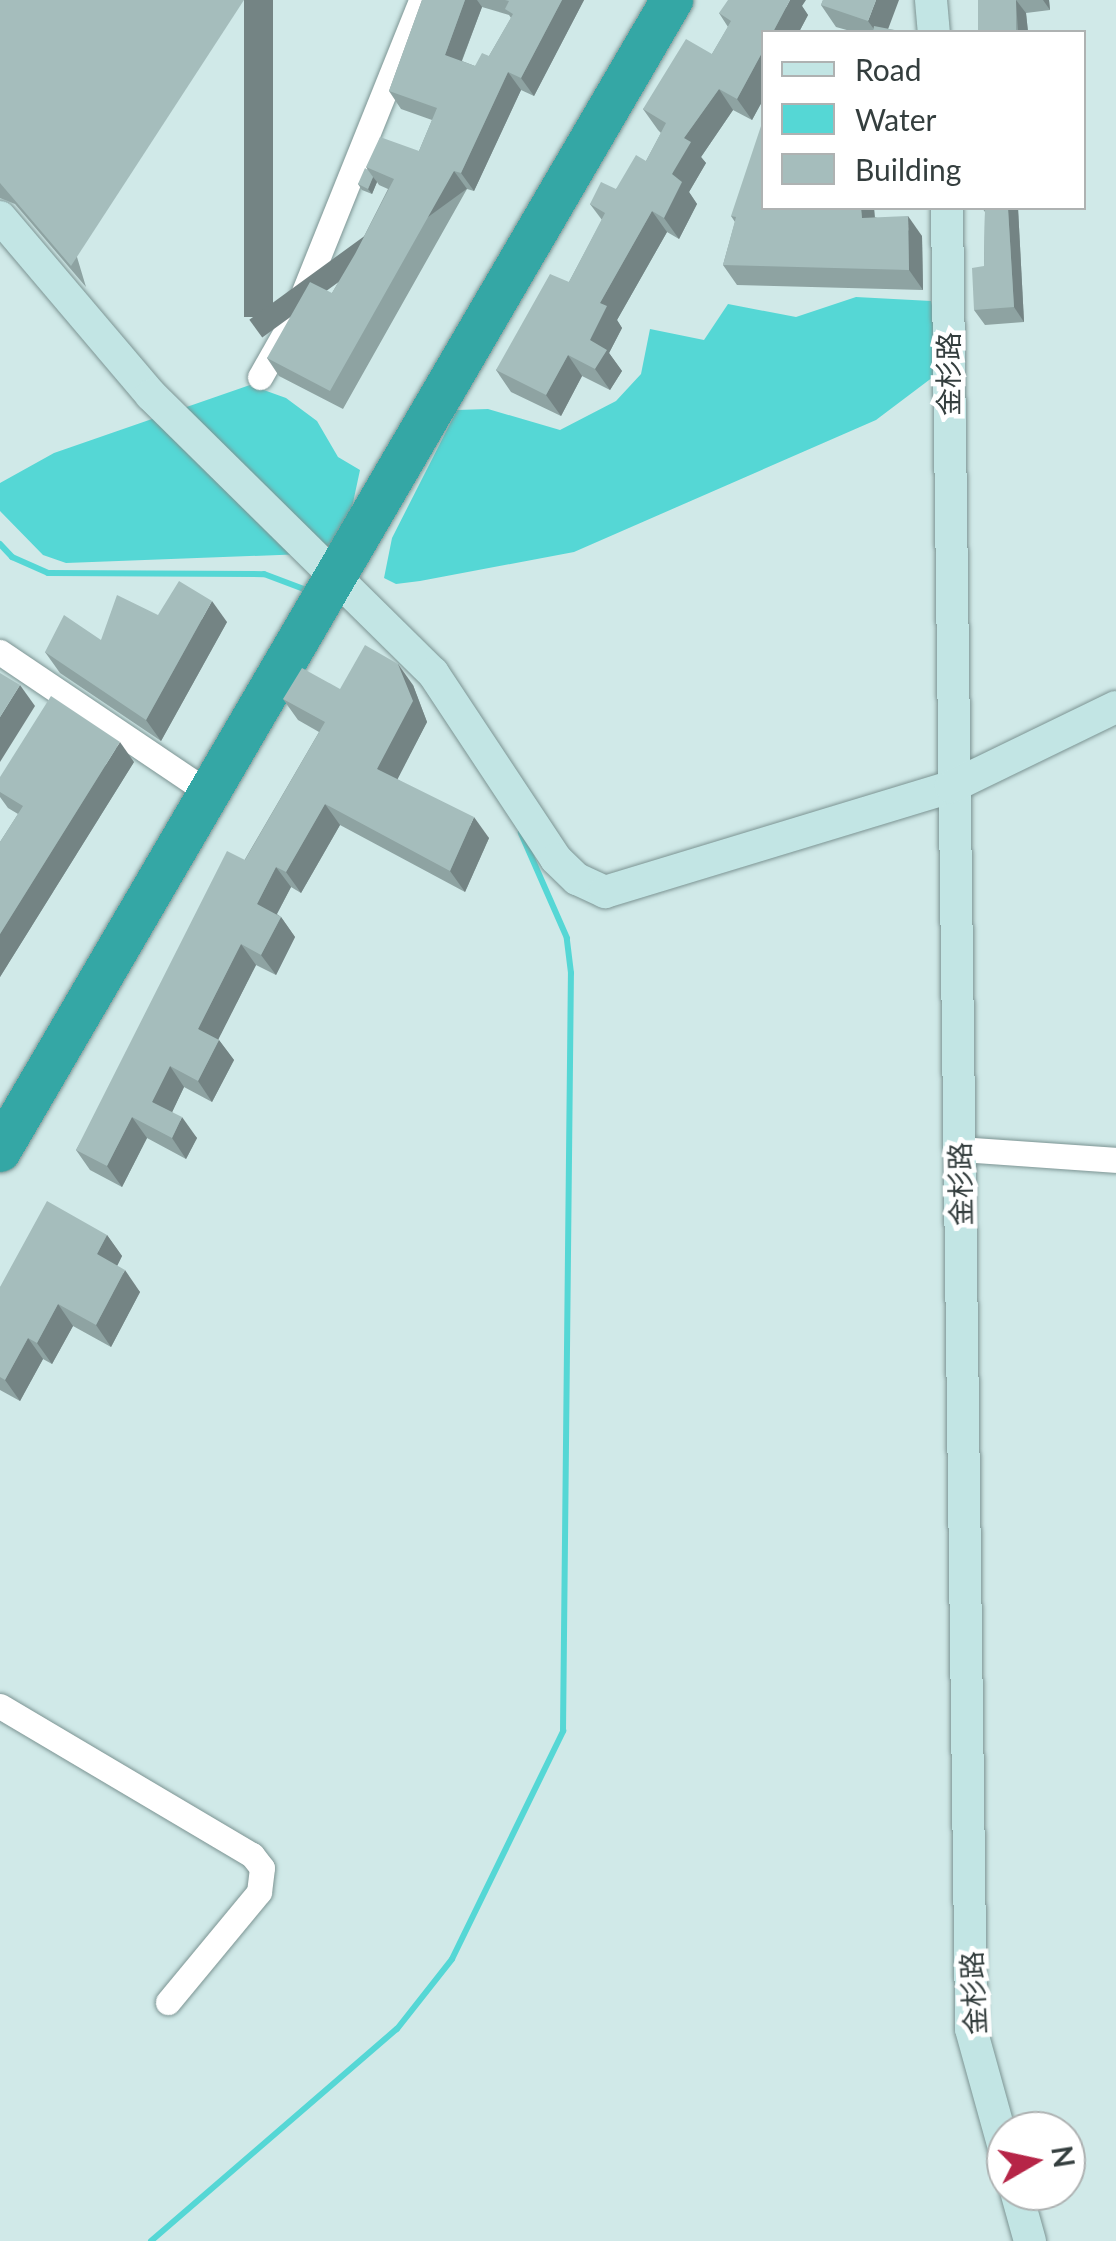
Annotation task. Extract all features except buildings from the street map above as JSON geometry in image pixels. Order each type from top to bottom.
[{"type":"highway","points":[[0,1150],[672,0]]},
{"type":"street","points":[[260,377],[300,302],[421,0]]},
{"type":"street","points":[[931,0],[934,30]]},
{"type":"street","name":"金杉路","points":[[947,210],[971,2029],[994,2111]]},
{"type":"street","points":[[0,217],[151,395],[327,590],[433,673],[556,859],[577,879],[605,892],[952,788],[1116,707]]},
{"type":"street","points":[[0,652],[209,793]]},
{"type":"street","points":[[960,1150],[1116,1160]]},
{"type":"street","points":[[0,1706],[252,1855],[262,1868],[259,1892],[168,2002]]},
{"type":"street","points":[[1022,2211],[1030,2241]]},
{"type":"water","points":[[856,297],[931,301],[936,324],[937,374],[876,420],[574,552],[420,581],[396,584],[384,578],[392,538],[457,410],[488,409],[560,430],[616,401],[641,374],[650,329],[704,340],[728,304],[796,317]]},
{"type":"water","points":[[250,385],[286,398],[317,421],[338,457],[360,470],[347,531],[330,553],[66,563],[43,555],[0,511],[0,483],[54,453]]},
{"type":"waterway","points":[[0,544],[12,557],[48,573],[264,574],[312,592]]},
{"type":"waterway","points":[[151,2241],[397,2029],[452,1959],[563,1731],[571,973],[567,938],[521,833]]}]
